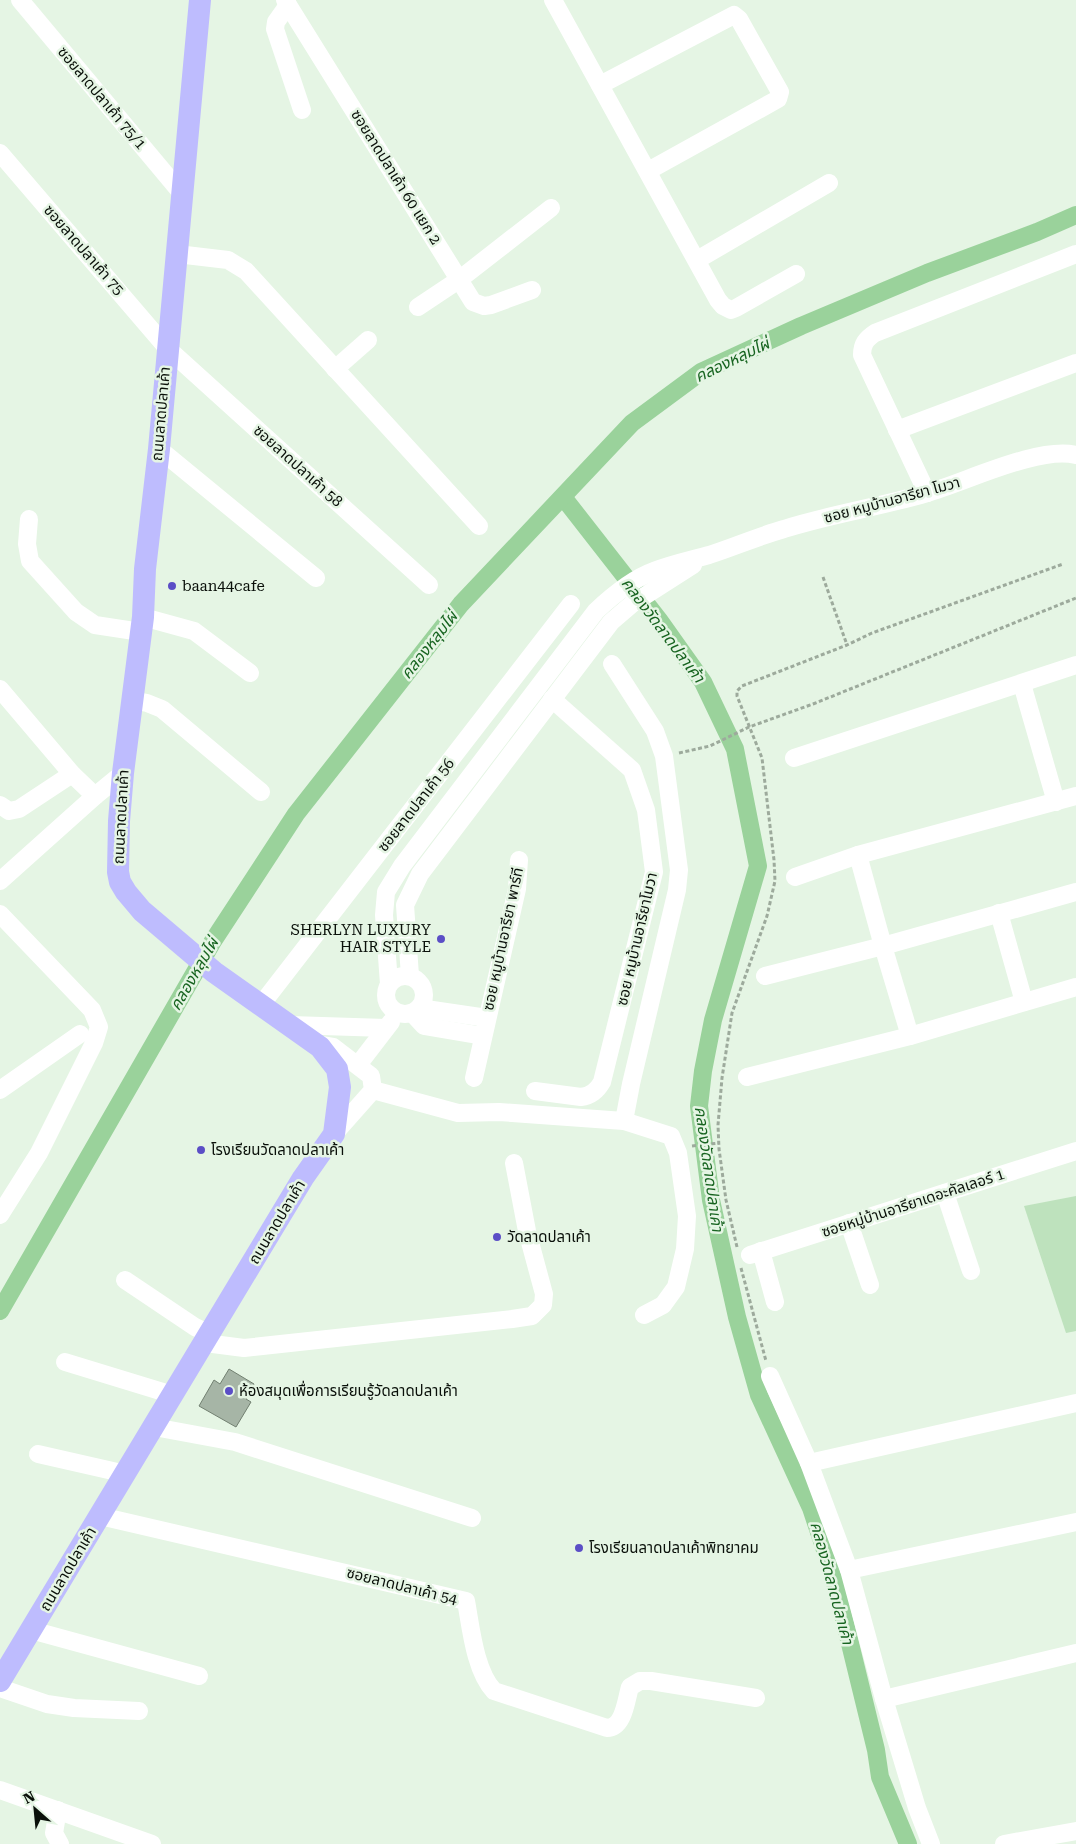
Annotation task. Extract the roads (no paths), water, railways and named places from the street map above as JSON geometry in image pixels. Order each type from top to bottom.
[{"type":"main road","name":"ถนนลาดปลาเค้า","points":[[0,1681],[304,1178],[334,1134],[339,1099],[337,1068],[320,1047],[214,972],[142,911],[126,892],[120,882],[118,872],[119,821],[123,773],[142,624],[145,569],[159,449],[200,0]]},
{"type":"street","name":"ซอยลาดปลาเค้า 75/1","points":[[20,0],[183,195]]},
{"type":"street","points":[[554,1],[723,306],[731,310],[796,274]]},
{"type":"street","points":[[286,2],[276,22],[275,29],[302,110]]},
{"type":"street","name":"ซอยลาดปลาเค้า 60 แยก 2","points":[[286,2],[473,302],[484,306],[491,305],[532,290]]},
{"type":"street","points":[[600,85],[734,15],[739,19],[776,84],[780,92],[778,99],[648,171]]},
{"type":"street","name":"ซอยลาดปลาเค้า 75","points":[[0,153],[167,348]]},
{"type":"street","points":[[697,260],[829,183]]},
{"type":"street","points":[[418,306],[460,279],[551,208]]},
{"type":"street","points":[[177,254],[223,259],[237,264],[246,271],[479,526]]},
{"type":"street","points":[[927,493],[862,355],[862,346],[875,333],[1076,254]]},
{"type":"street","points":[[335,369],[368,340]]},
{"type":"street","name":"ซอยลาดปลาเค้า 58","points":[[167,348],[429,585]]},
{"type":"street","points":[[897,430],[1076,363]]},
{"type":"street","points":[[159,449],[316,578]]},
{"type":"street","name":"ซอย หมูบ้านอารียา โมวา","points":[[657,578],[710,554],[784,528],[927,493],[1029,458],[1052,454],[1068,453],[1076,455]]},
{"type":"street","points":[[29,519],[27,544],[30,561],[76,612],[95,625],[142,624],[194,632],[250,674]]},
{"type":"street","points":[[483,1036],[424,1026],[410,1011],[389,1006],[386,994],[389,984],[384,915],[386,892],[402,866],[596,611],[607,600],[634,580],[657,578]]},
{"type":"street","points":[[410,976],[405,905],[420,874],[611,622],[639,599],[657,578]]},
{"type":"street","name":"ซอยลาดปลาเค้า 56","points":[[261,1005],[571,604]]},
{"type":"street","points":[[612,664],[655,731],[664,756],[679,870],[677,890],[624,1121]]},
{"type":"street","points":[[794,758],[1022,684],[1076,664]]},
{"type":"street","points":[[1022,684],[1056,802]]},
{"type":"street","points":[[0,688],[72,774],[95,796]]},
{"type":"street","name":"ซอย หมูบ้านอารียาโมวา","points":[[535,1090],[588,1097],[599,1088],[654,872],[646,810],[632,770],[552,699]]},
{"type":"street","points":[[132,700],[162,709],[261,792]]},
{"type":"street","points":[[1,879],[123,773]]},
{"type":"street","points":[[0,805],[9,811],[19,809],[72,774]]},
{"type":"street","points":[[795,877],[858,855],[1076,796]]},
{"type":"street","points":[[858,855],[910,1036]]},
{"type":"street","name":"ซอย หมูบ้านอารียา พาร์ที","points":[[474,1078],[517,889],[519,860]]},
{"type":"street","points":[[765,976],[883,946],[1076,892]]},
{"type":"street","points":[[999,913],[1024,1002]]},
{"type":"street","points":[[0,914],[92,1010],[99,1027],[94,1043],[39,1152],[0,1215]]},
{"type":"street","points":[[358,1065],[386,1028],[423,1002],[424,989],[421,983],[410,976],[398,976],[389,984]]},
{"type":"street","points":[[747,1077],[910,1036],[1076,987]]},
{"type":"street","name":"ซอย หมูบ้านอารียา พาร์ที","points":[[410,1011],[487,1018]]},
{"type":"street","points":[[290,1025],[386,1028]]},
{"type":"street","points":[[0,1090],[80,1034]]},
{"type":"street","points":[[315,1044],[334,1047],[371,1076],[373,1090],[334,1134]]},
{"type":"street","points":[[373,1090],[458,1113],[499,1112],[624,1121],[670,1136],[678,1153],[687,1216],[685,1249],[676,1287],[663,1305],[644,1315]]},
{"type":"street","name":"ซอยหมู่บ้านอารียาเดอะคัลเลอร์ 1","points":[[775,1302],[747,1254],[1076,1151]]},
{"type":"street","points":[[125,1280],[195,1327],[207,1339],[244,1348],[532,1316],[543,1306],[544,1294],[527,1231],[514,1163]]},
{"type":"street","points":[[945,1193],[971,1271]]},
{"type":"street","points":[[849,1223],[870,1285]]},
{"type":"street","points":[[65,1362],[173,1394]]},
{"type":"street","points":[[770,1376],[809,1463],[850,1570],[884,1699],[917,1808],[931,1844]]},
{"type":"street","points":[[809,1463],[1076,1403]]},
{"type":"street","points":[[154,1427],[235,1442],[472,1518]]},
{"type":"street","points":[[38,1454],[126,1474]]},
{"type":"street","name":"ซอยลาดปลาเค้า 54","points":[[100,1516],[466,1601],[482,1672],[488,1685],[494,1691],[607,1728],[617,1725],[630,1687],[640,1681],[756,1698]]},
{"type":"street","points":[[850,1570],[1076,1522]]},
{"type":"street","points":[[31,1630],[199,1676]]},
{"type":"street","points":[[884,1699],[1076,1653]]},
{"type":"street","points":[[0,1688],[56,1705],[74,1708],[139,1711]]},
{"type":"street","points":[[0,1790],[58,1810],[109,1837],[152,1844]]},
{"type":"street","points":[[58,1810],[54,1833],[60,1844]]},
{"type":"street","points":[[1004,1844],[1076,1830]]},
{"type":"waterway","name":"คลองหลุมไผ่","points":[[0,1311],[213,941],[296,814],[461,604],[632,423],[701,372],[801,326],[927,273],[1037,232],[1076,215]]},
{"type":"waterway","name":"คลองวัดลาดปลาเค้า","points":[[563,497],[659,620],[703,682],[735,749],[758,866],[713,1020],[703,1071],[699,1106],[711,1200],[737,1317],[759,1395],[811,1508],[833,1574],[876,1750],[880,1777],[908,1844]]},
{"type":"place","name":"baan44cafe","points":[[172,586]]},
{"type":"place","name":"SHERLYN LUXURY HAIR STYLE","points":[[441,939]]},
{"type":"place","name":"โรงเรียนวัดลาดปลาเค้า","points":[[201,1150]]},
{"type":"place","name":"วัดลาดปลาเค้า","points":[[497,1237]]},
{"type":"place","name":"ห้องสมุดเพื่อการเรียนรู้วัดลาดปลาเค้า","points":[[229,1391]]},
{"type":"place","name":"โรงเรียนลาดปลาเค้าพิทยาคม","points":[[579,1548]]}]
